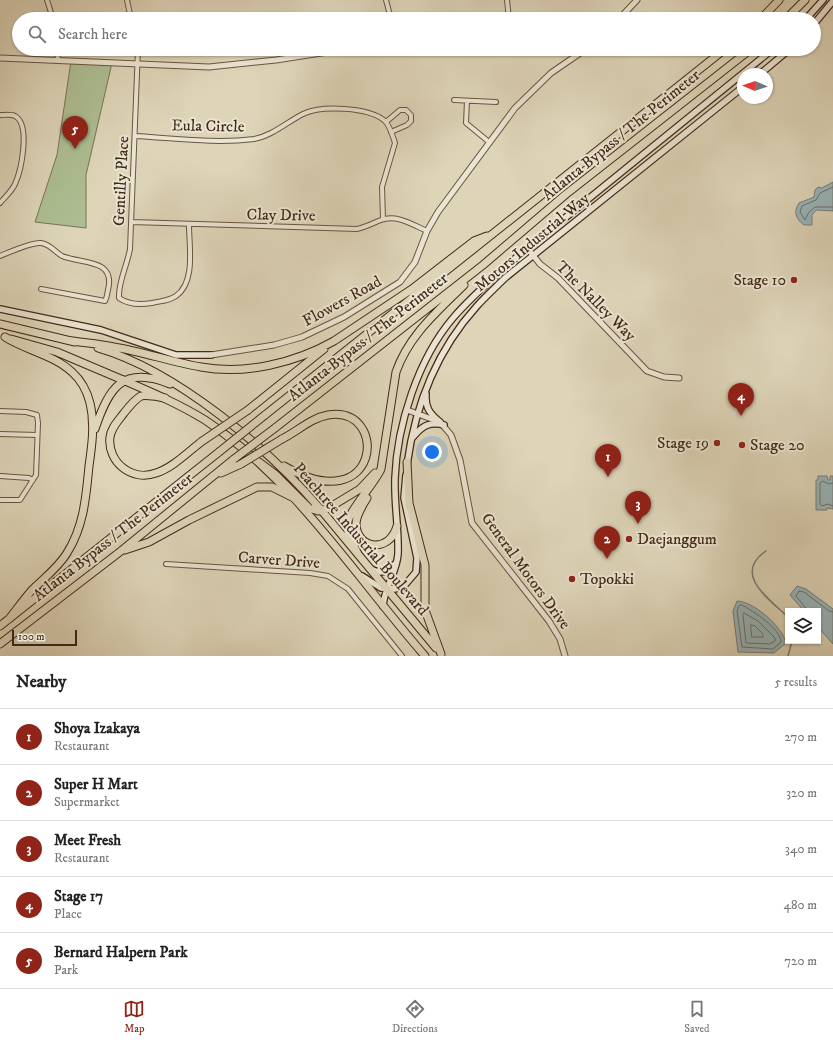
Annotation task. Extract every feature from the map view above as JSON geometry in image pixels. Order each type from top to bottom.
[{"type":"highway","points":[[768,12],[779,0]]},
{"type":"highway","points":[[793,12],[805,0]]},
{"type":"highway","name":"Atlanta Bypass / The Perimeter","points":[[0,626],[716,56]]},
{"type":"highway","name":"Atlanta Bypass / The Perimeter","points":[[0,644],[483,265],[566,195],[742,56]]},
{"type":"highway","points":[[165,398],[141,396],[117,421],[112,430],[110,442],[113,457],[119,466],[125,470],[138,475],[155,474],[248,410],[334,341],[412,289],[474,240],[493,234]]},
{"type":"highway","points":[[397,526],[388,541],[378,546],[369,543],[357,530],[357,518],[384,461],[396,372],[408,344],[423,325],[483,265]]},
{"type":"highway","name":"Peachtree Industrial Boulevard","points":[[0,324],[72,341],[130,359],[158,373],[218,414],[274,460],[322,511],[442,655]]},
{"type":"highway","points":[[2,337],[18,346],[56,361],[76,376],[85,389],[90,404],[93,434],[85,510],[78,533],[60,562],[32,591],[9,619]]},
{"type":"highway","name":"Peachtree Industrial Boulevard","points":[[2,337],[57,352],[165,398],[203,419],[259,462],[292,497],[358,573],[383,606],[425,656]]},
{"type":"highway","points":[[72,341],[115,347],[202,367],[234,369],[271,365],[321,348],[334,341]]},
{"type":"highway","points":[[93,434],[106,404],[123,380],[135,376],[145,376],[183,389]]},
{"type":"highway","points":[[209,480],[241,464],[315,420],[327,415],[341,415],[354,420],[364,431],[368,441],[368,455],[362,468],[356,474],[344,480],[333,482],[303,476],[274,460]]},
{"type":"highway","points":[[259,462],[275,474],[309,508],[314,511],[322,511],[360,489],[373,478],[380,464],[385,445]]},
{"type":"highway","points":[[407,462],[409,503],[425,565],[424,610],[442,655]]},
{"type":"highway","points":[[357,552],[348,534],[346,524],[376,479]]},
{"type":"highway","points":[[120,551],[149,542],[189,520],[257,487],[272,487],[292,497]]},
{"type":"main road","points":[[812,12],[823,0]]},
{"type":"main road","points":[[821,15],[833,0]]},
{"type":"main road","name":"Motors Industrial Way","points":[[383,606],[386,588],[397,561],[395,473],[407,410],[424,365],[438,338],[452,318],[476,293],[764,56]]},
{"type":"main road","points":[[767,68],[782,56]]},
{"type":"main road","name":"Motors Industrial Way","points":[[386,588],[400,588],[404,586],[413,578],[417,566],[404,498],[407,462],[417,413],[434,370],[447,346],[472,312],[505,278],[737,92]]},
{"type":"main road","name":"Flowers Road","points":[[0,309],[101,330],[176,355],[211,355]]},
{"type":"main road","points":[[426,388],[425,404],[432,416],[442,423]]},
{"type":"main road","points":[[411,439],[424,425],[442,423]]},
{"type":"main road","points":[[371,569],[384,572],[397,561]]},
{"type":"main road","points":[[358,573],[377,586],[386,588]]},
{"type":"street","points":[[47,0],[51,12]]},
{"type":"street","points":[[127,0],[130,12]]},
{"type":"street","points":[[386,0],[389,12]]},
{"type":"street","points":[[507,0],[509,12]]},
{"type":"street","points":[[626,12],[637,0]]},
{"type":"street","points":[[58,56],[58,60]]},
{"type":"street","name":"Gentilly Place","points":[[138,56],[130,249],[127,265],[119,290],[120,298],[126,303],[148,304],[169,300],[180,292],[187,283],[189,225]]},
{"type":"street","points":[[0,58],[182,66],[237,65],[299,56]]},
{"type":"street","name":"Flowers Road","points":[[211,355],[293,340],[344,317],[389,290],[404,279],[415,262],[427,231],[438,212],[514,108],[551,73],[576,56]]},
{"type":"street","points":[[454,100],[496,102]]},
{"type":"street","points":[[467,101],[466,123],[489,142]]},
{"type":"street","name":"Eula Circle","points":[[135,136],[233,141],[256,138],[271,133],[304,114],[330,109],[368,113],[386,122]]},
{"type":"street","points":[[391,132],[407,125],[411,121],[411,115],[406,110],[400,110],[386,122],[395,143],[382,187],[383,219],[396,218],[427,231]]},
{"type":"street","points":[[0,115],[14,116],[18,118],[22,127],[24,143],[16,183],[0,203]]},
{"type":"street","name":"Clay Drive","points":[[131,222],[189,225],[358,229],[367,227],[383,219]]},
{"type":"street","points":[[0,256],[40,243],[49,246],[61,256],[98,266],[106,270],[110,276],[110,283],[105,301],[41,289]]},
{"type":"street","name":"The Nalley Way","points":[[528,249],[647,371],[664,377],[679,378]]},
{"type":"street","points":[[407,410],[442,423]]},
{"type":"street","points":[[0,411],[26,412],[37,415],[36,475],[20,500],[0,500]]},
{"type":"street","name":"General Motors Drive","points":[[442,423],[456,445],[472,523],[549,621],[560,639],[565,656]]},
{"type":"street","points":[[0,434],[37,435]]},
{"type":"street","points":[[0,476],[29,478],[33,480]]},
{"type":"street","name":"Carver Drive","points":[[166,564],[310,572],[328,576],[348,589],[402,656]]},
{"type":"green space","points":[[71,61],[112,63],[86,175],[86,228],[35,222],[57,155]]},
{"type":"water","points":[[833,182],[833,211],[816,210],[812,215],[812,225],[804,225],[796,215],[796,209],[799,203],[814,197],[815,190],[818,187],[822,188]]},
{"type":"water","points":[[818,476],[827,476],[828,480],[830,480],[830,476],[833,476],[833,509],[827,508],[827,510],[816,510],[816,480],[818,480]]},
{"type":"water","points":[[797,586],[806,589],[833,609],[833,644],[821,630],[821,608],[801,608],[790,595]]},
{"type":"water","points":[[737,601],[744,602],[759,610],[779,630],[784,637],[785,644],[774,653],[738,652],[733,611]]},
{"type":"waterway","points":[[766,551],[756,560],[752,568],[753,577],[757,586],[785,614]]},
{"type":"waterway","points":[[788,656],[791,644]]},
{"type":"place","name":"Bernard Halpern Park","points":[[75,149]]},
{"type":"place","name":"Stage 10","points":[[794,280]]},
{"type":"place","name":"Stage 17","points":[[741,416]]},
{"type":"place","name":"Stage 19","points":[[717,443]]},
{"type":"place","name":"Stage 20","points":[[742,445]]},
{"type":"place","name":"Shoya Izakaya","points":[[608,477]]},
{"type":"place","name":"Meet Fresh","points":[[638,524]]},
{"type":"place","name":"Daejanggum","points":[[629,539]]},
{"type":"place","name":"Super H Mart","points":[[607,559]]},
{"type":"place","name":"Topokki","points":[[572,579]]}]
